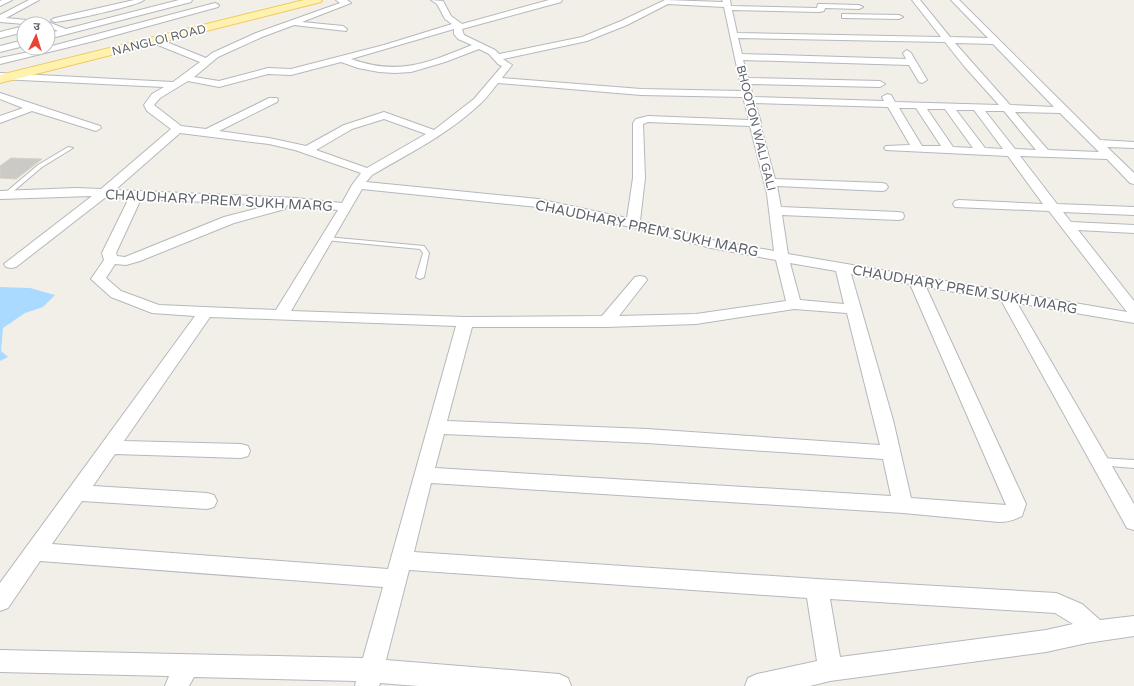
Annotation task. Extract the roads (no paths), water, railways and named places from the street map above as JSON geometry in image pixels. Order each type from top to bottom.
[{"type":"main road","name":"NANGLOI ROAD","points":[[2,77],[136,46],[317,0]]},
{"type":"street","points":[[0,4],[8,0]]},
{"type":"street","points":[[0,19],[35,0]]},
{"type":"street","points":[[56,34],[188,0]]},
{"type":"street","points":[[340,0],[347,3],[252,38],[215,55],[205,61],[186,78],[156,96],[151,100],[149,105],[151,109],[178,129],[268,142],[307,150],[368,172]]},
{"type":"street","points":[[435,0],[442,6],[448,18],[458,26]]},
{"type":"street","points":[[186,78],[219,84],[268,71],[291,72],[558,0]]},
{"type":"street","points":[[783,0],[787,9]]},
{"type":"street","points":[[854,0],[877,38]]},
{"type":"street","points":[[906,0],[916,0],[967,64],[1008,108],[1045,154]]},
{"type":"street","points":[[955,0],[1134,180]]},
{"type":"street","points":[[498,57],[584,39],[624,23],[670,1],[787,9],[820,10],[823,6],[859,8]]},
{"type":"street","points":[[56,22],[116,6],[131,5],[138,2],[171,4]]},
{"type":"street","name":"BHOOTON WALI GALI","points":[[726,4],[770,182],[776,211],[782,257],[794,304]]},
{"type":"street","points":[[0,61],[215,5]]},
{"type":"street","points":[[56,20],[80,7]]},
{"type":"street","points":[[830,15],[899,17]]},
{"type":"street","points":[[0,19],[16,20]]},
{"type":"street","points":[[291,24],[344,28]]},
{"type":"street","points":[[56,26],[66,31]]},
{"type":"street","points":[[358,185],[368,172],[435,134],[460,116],[478,101],[507,65],[501,62],[498,57],[458,34],[458,26]]},
{"type":"street","points":[[0,35],[16,31]]},
{"type":"street","points":[[733,35],[805,33],[899,39],[995,41]]},
{"type":"street","points":[[118,38],[136,46]]},
{"type":"street","points":[[899,39],[922,80]]},
{"type":"street","points":[[156,41],[205,61]]},
{"type":"street","points":[[0,49],[16,45]]},
{"type":"street","points":[[341,58],[369,68],[396,71],[410,70],[431,64],[478,46]]},
{"type":"street","points":[[738,56],[912,62]]},
{"type":"street","points":[[867,60],[918,149]]},
{"type":"street","points":[[2,77],[116,81],[175,85]]},
{"type":"street","points":[[496,80],[642,92],[892,104],[1063,110]]},
{"type":"street","points":[[744,81],[880,84]]},
{"type":"street","points":[[0,96],[32,108],[96,128]]},
{"type":"street","points":[[207,133],[273,100]]},
{"type":"street","points":[[919,105],[949,150]]},
{"type":"street","points":[[948,106],[982,152]]},
{"type":"street","points":[[978,107],[1053,208],[1134,311]]},
{"type":"street","points":[[0,120],[32,108]]},
{"type":"street","points":[[307,150],[348,127],[384,115],[435,134]]},
{"type":"street","points":[[633,223],[639,178],[638,123],[640,121],[648,119],[756,123]]},
{"type":"street","points":[[11,264],[104,193],[178,129]]},
{"type":"street","points":[[999,136],[1031,137]]},
{"type":"street","points":[[1097,143],[1134,145]]},
{"type":"street","points":[[890,148],[1111,156]]},
{"type":"street","points":[[770,182],[882,187]]},
{"type":"street","name":"CHAUDHARY PREM SUKH MARG","points":[[3,194],[76,192],[104,193],[296,202],[346,207],[358,185],[538,203],[633,223],[711,244],[1134,318]]},
{"type":"street","points":[[111,260],[108,253],[136,195]]},
{"type":"street","points":[[111,260],[126,261],[229,220],[296,202]]},
{"type":"street","points":[[958,204],[1134,211]]},
{"type":"street","points":[[281,315],[346,207]]},
{"type":"street","points":[[776,211],[898,216]]},
{"type":"street","points":[[1067,226],[1134,229]]},
{"type":"street","points":[[111,260],[98,279],[116,294],[157,310],[465,322],[606,322],[696,319],[794,304],[853,309]]},
{"type":"street","points":[[842,268],[892,453],[904,505]]},
{"type":"street","points":[[606,322],[640,280]]},
{"type":"street","points":[[424,476],[904,505],[1008,514],[1016,510],[1016,504],[916,281]]},
{"type":"street","points":[[1006,296],[1133,519]]},
{"type":"street","points":[[0,601],[206,312]]},
{"type":"street","points":[[370,678],[465,322]]},
{"type":"street","points":[[437,427],[647,436],[892,453]]},
{"type":"street","points":[[110,447],[241,451]]},
{"type":"street","points":[[77,493],[207,501]]},
{"type":"street","points":[[35,552],[817,589],[1056,603],[1070,608],[1079,614],[1094,631]]},
{"type":"street","points":[[817,589],[830,670]]},
{"type":"street","points":[[757,686],[830,670],[1046,641],[1094,631],[1134,626]]},
{"type":"street","points":[[0,661],[182,676],[370,678],[559,686]]},
{"type":"lane","points":[[3,194],[40,166],[70,148]]},
{"type":"lane","points":[[327,239],[422,248],[426,253],[420,277]]},
{"type":"lane","points":[[1100,462],[1134,464]]},
{"type":"water","points":[[0,287],[30,288],[55,295],[43,307],[25,313],[3,328],[1,351],[8,357],[0,361]]}]
